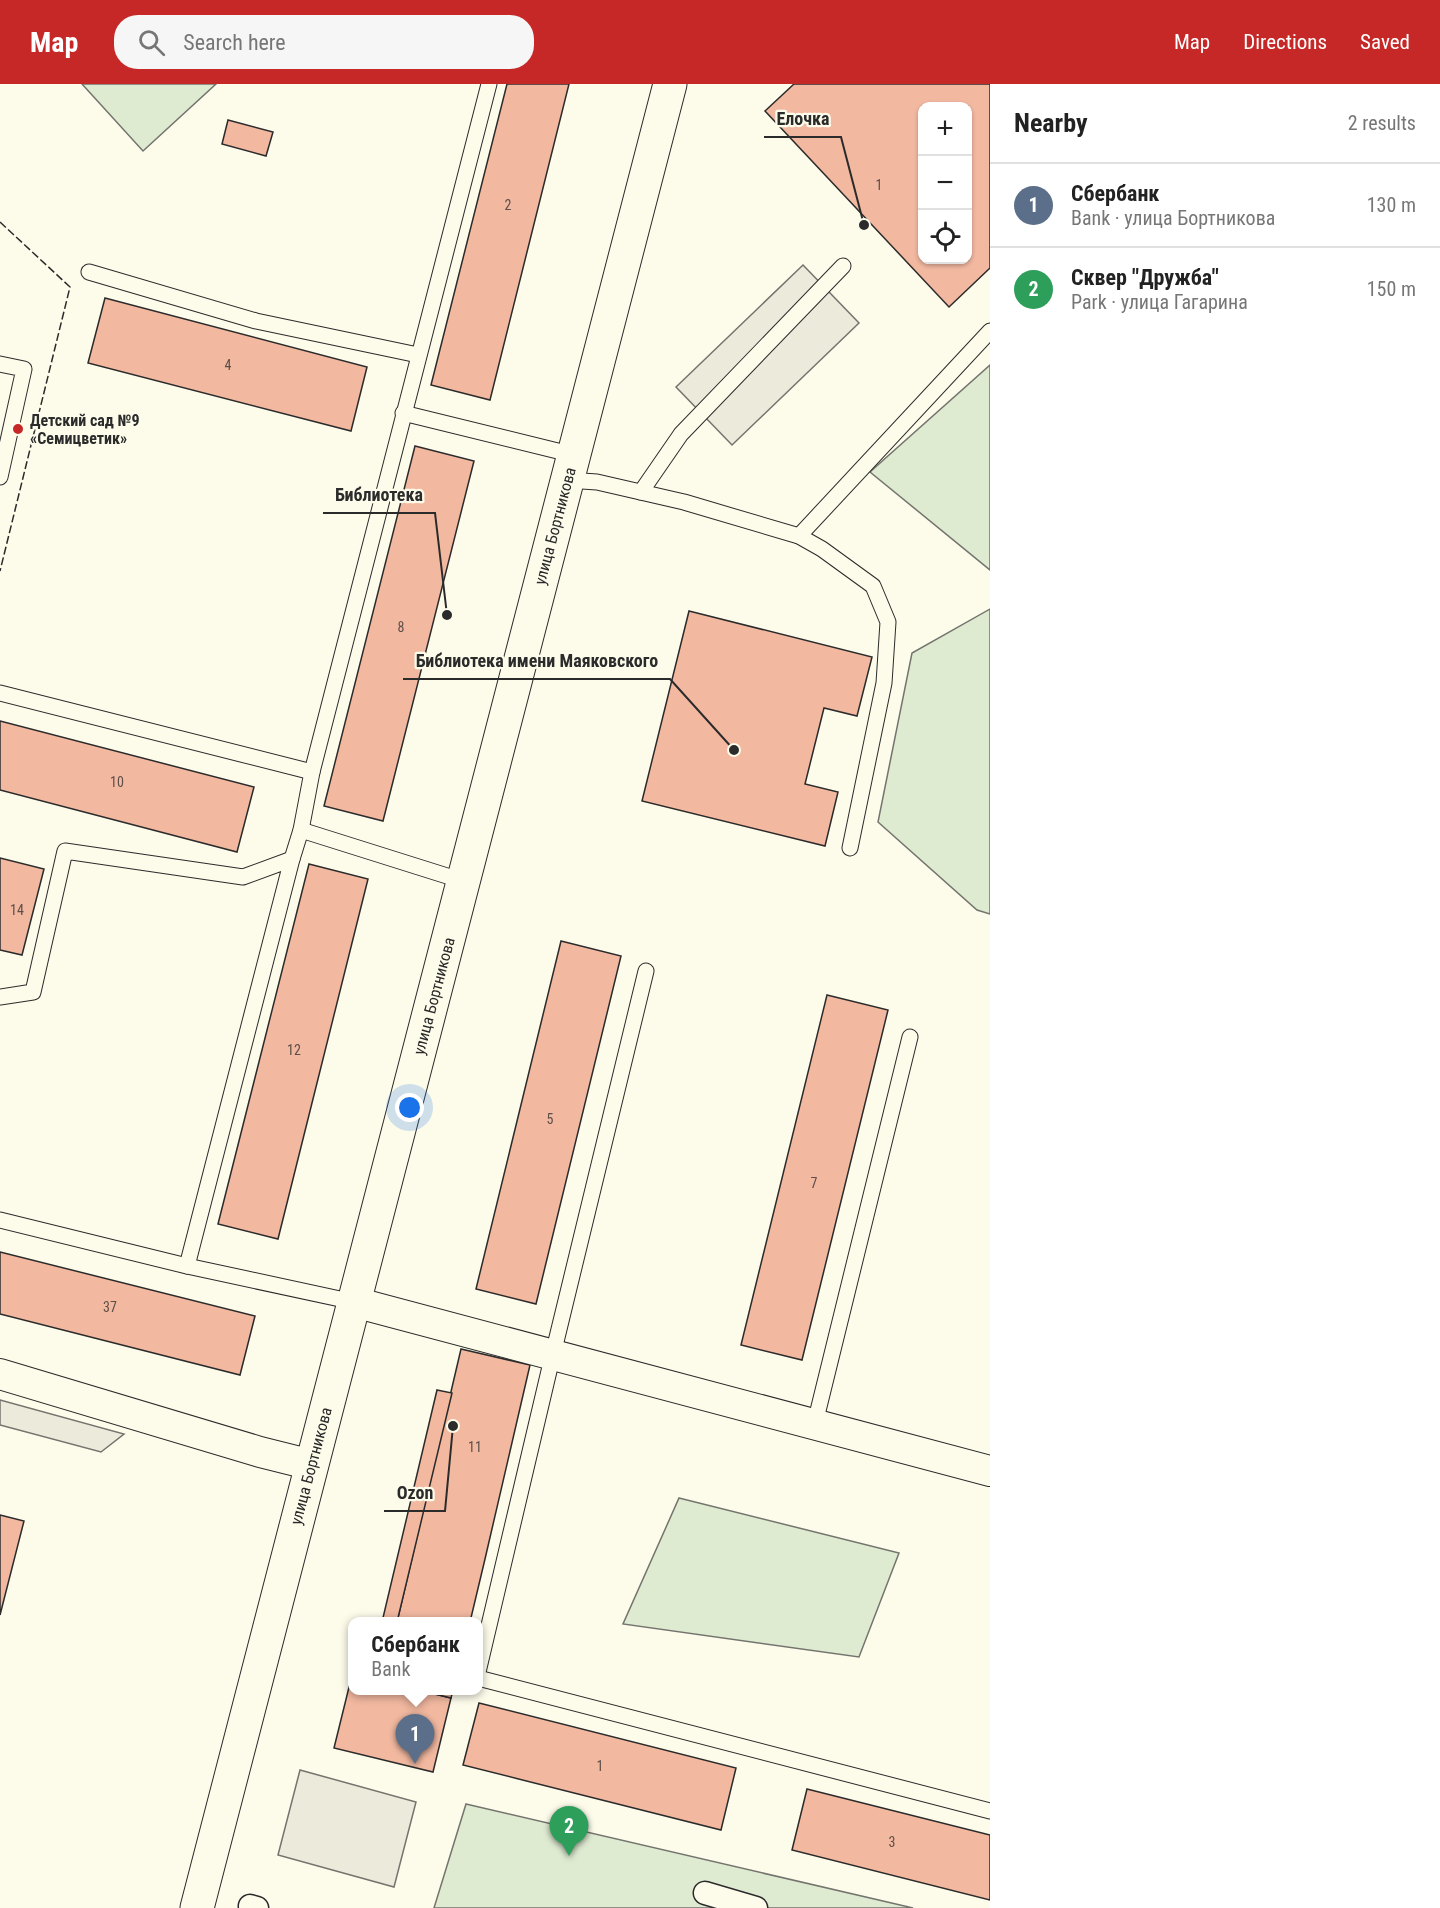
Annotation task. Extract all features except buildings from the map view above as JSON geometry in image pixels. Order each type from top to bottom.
[{"type":"street","name":"улица Бортникова","points":[[196,1908],[670,84]]},
{"type":"street","points":[[354,1302],[990,1471]]},
{"type":"street","points":[[0,1374],[312,1465]]},
{"type":"street","points":[[705,1893],[756,1908]]},
{"type":"lane","points":[[187,1266],[301,830],[312,772],[489,84]]},
{"type":"lane","points":[[641,492],[681,434],[843,266]]},
{"type":"lane","points":[[89,272],[256,321],[418,355]]},
{"type":"lane","points":[[799,536],[990,331]]},
{"type":"lane","points":[[0,364],[24,369],[0,477]]},
{"type":"lane","points":[[404,412],[571,467],[597,482],[684,502],[799,536],[822,549],[873,586],[888,622],[884,683],[850,848]]},
{"type":"lane","points":[[0,693],[312,772]]},
{"type":"lane","points":[[301,830],[464,881]]},
{"type":"lane","points":[[0,997],[33,992],[65,851],[243,877],[292,859]]},
{"type":"lane","points":[[483,1651],[646,971]]},
{"type":"lane","points":[[815,1423],[910,1037]]},
{"type":"lane","points":[[0,1220],[187,1266],[354,1302]]},
{"type":"lane","points":[[483,1679],[990,1811]]},
{"type":"green space","points":[[82,84],[216,84],[143,151]]},
{"type":"green space","points":[[990,365],[990,570],[870,472]]},
{"type":"green space","points":[[990,609],[990,914],[977,910],[878,822],[912,653]]},
{"type":"green space","points":[[679,1498],[899,1553],[859,1657],[623,1624]]},
{"type":"green space","points":[[466,1804],[913,1908],[434,1908]]},
{"type":"shaded area","points":[[803,265],[859,323],[732,445],[676,387]]},
{"type":"shaded area","points":[[0,1400],[124,1434],[101,1452],[0,1425]]},
{"type":"shaded area","points":[[300,1770],[416,1802],[394,1887],[278,1855]]},
{"type":"fence","points":[[0,222],[70,287],[0,571]]},
{"type":"place","name":"Елочка","points":[[864,225]]},
{"type":"place","name":"Детский сад №9 «Семицветик»","points":[[18,429]]},
{"type":"place","name":"Библиотека","points":[[447,615]]},
{"type":"place","name":"Библиотека имени Маяковского","points":[[734,750]]},
{"type":"place","name":"Ozon","points":[[453,1426]]},
{"type":"place","name":"Сбербанк","points":[[415,1764]]},
{"type":"place","name":"Сквер \"Дружба\"","points":[[569,1856]]}]
